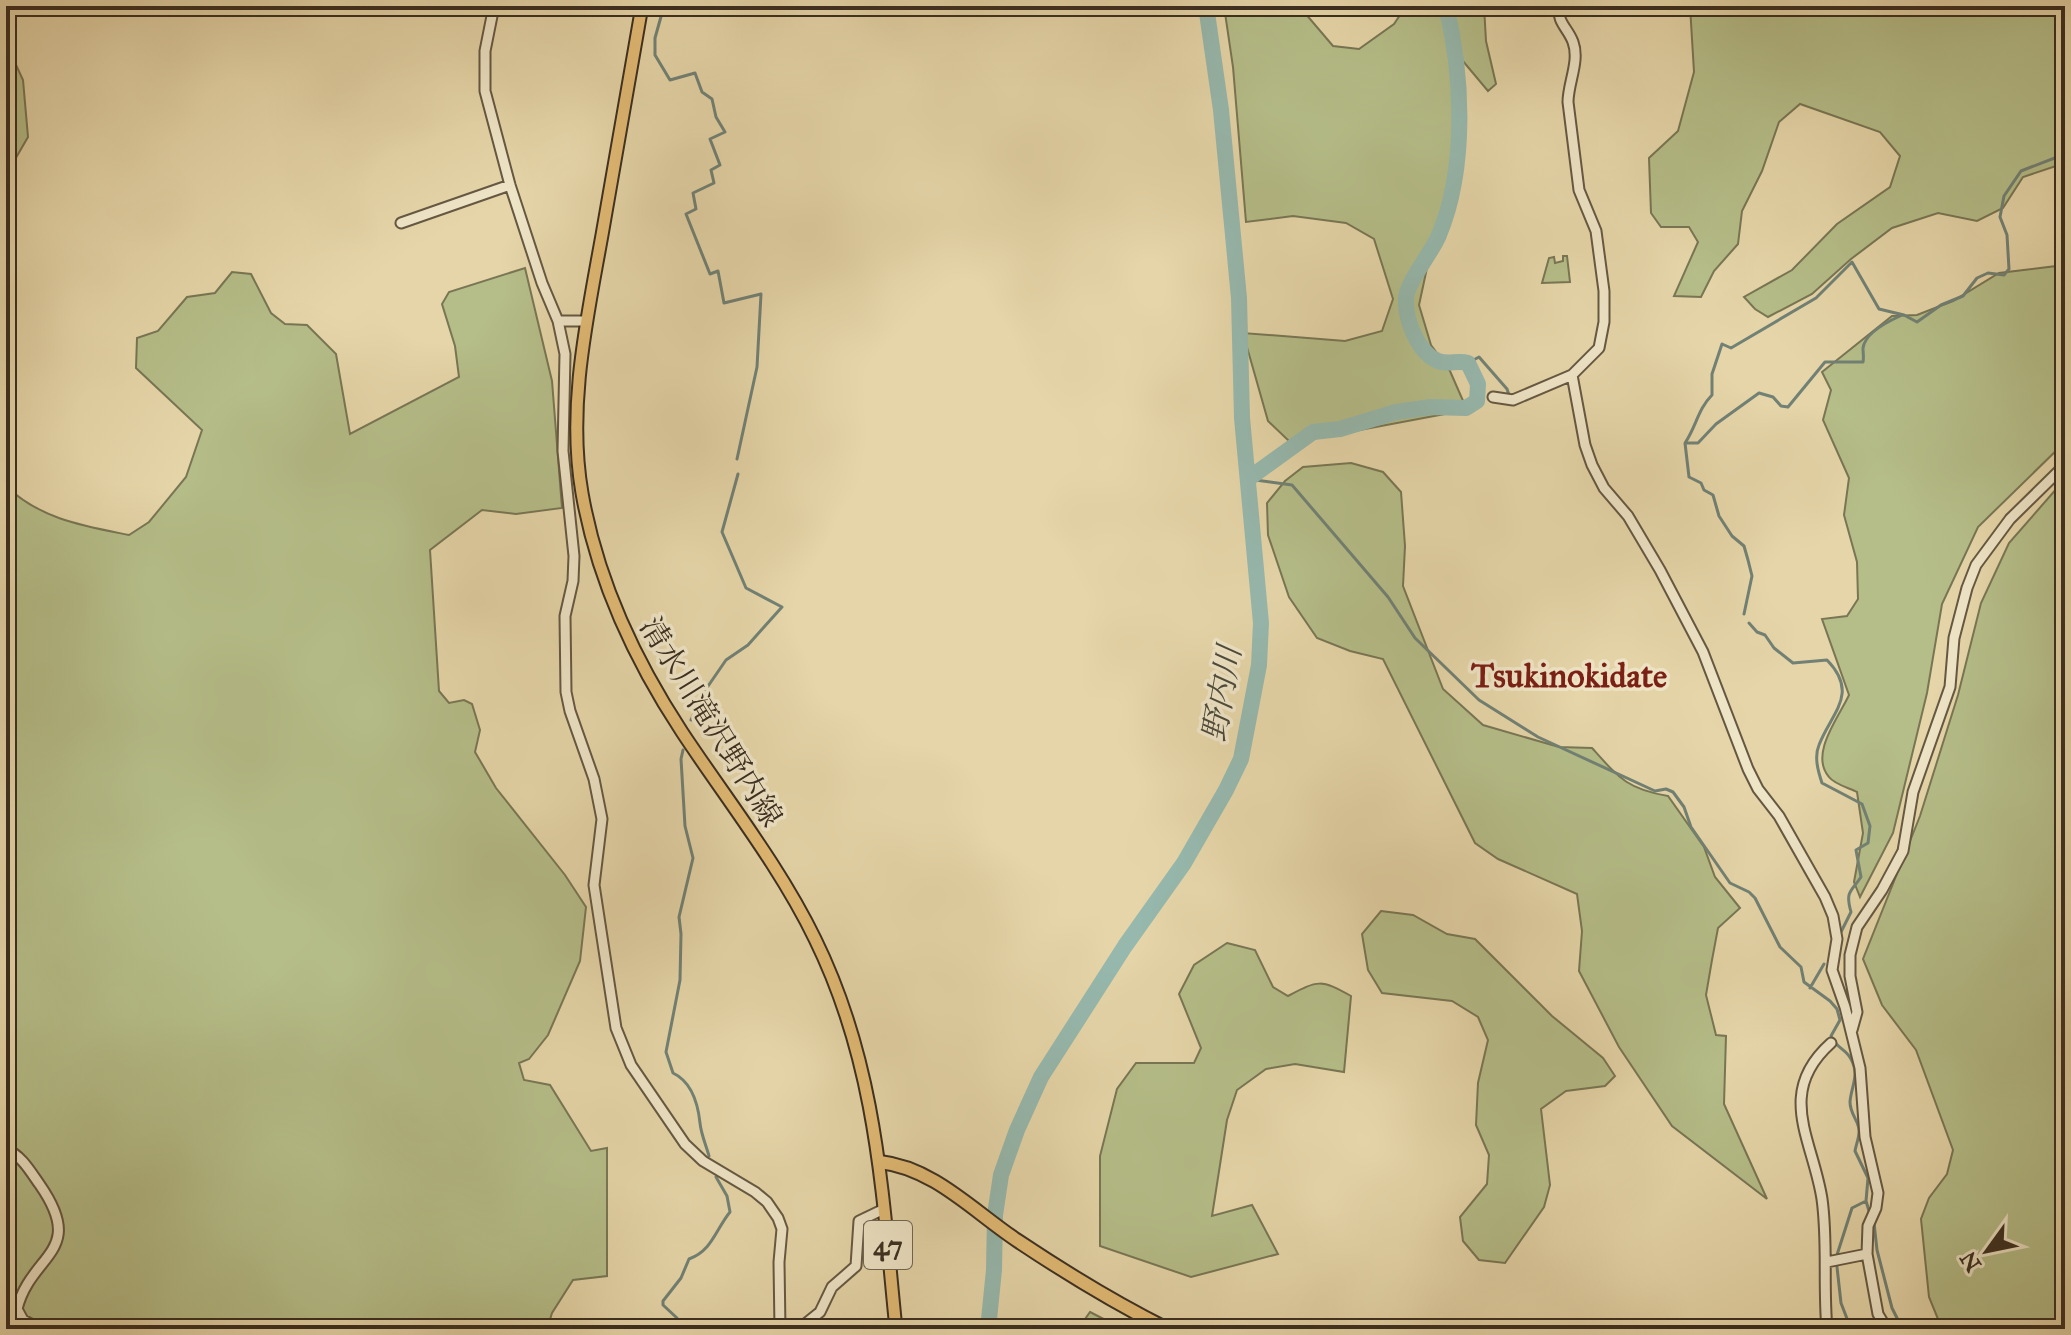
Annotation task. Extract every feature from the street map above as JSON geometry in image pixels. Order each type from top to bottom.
[{"type":"highway","points":[[880,1162],[913,1169],[1086,1286],[1167,1329]]},
{"type":"main road","name":"清水川滝沢野内線","points":[[642,6],[586,321],[578,396],[577,451],[582,495],[619,621],[643,667],[680,729],[763,851],[815,938],[856,1044],[872,1109],[880,1162]]},
{"type":"main road","name":"47","points":[[880,1162],[896,1329]]},
{"type":"street","points":[[494,6],[485,51],[485,91],[510,185],[542,283],[558,321],[565,354],[563,451],[574,556],[573,581],[565,616],[566,692],[594,779],[602,819],[594,885],[616,1028],[631,1065],[685,1144],[703,1161],[755,1192],[778,1218],[782,1229],[780,1329]]},
{"type":"street","points":[[1493,397],[1513,400],[1572,375],[1599,348],[1604,322],[1604,291],[1596,231],[1579,190],[1568,102],[1575,60],[1573,41],[1560,22],[1559,6]]},
{"type":"street","points":[[401,223],[510,185]]},
{"type":"street","points":[[558,321],[586,321]]},
{"type":"street","points":[[1572,375],[1585,445],[1592,465],[1604,488],[1628,516],[1660,570],[1703,652],[1758,789],[1779,816],[1825,897],[1837,939],[1832,970],[1862,1080],[1865,1137],[1878,1193],[1876,1208],[1868,1226],[1867,1254],[1878,1314],[1887,1329]]},
{"type":"street","points":[[1851,1033],[1857,1012],[1850,976],[1850,955],[1857,927],[1903,851],[1913,792],[1950,687],[1954,638],[1967,588],[1976,565],[2010,519],[2065,465]]},
{"type":"street","points":[[1827,1329],[1824,1296],[1834,1261],[1822,1200],[1805,1140],[1801,1104],[1804,1079],[1809,1068],[1814,1058],[1831,1043]]},
{"type":"street","points":[[6,1149],[23,1160],[58,1219],[56,1246],[21,1295],[17,1309],[23,1320],[41,1329]]},
{"type":"street","points":[[799,1329],[820,1312],[832,1287],[856,1266],[859,1221],[884,1209]]},
{"type":"street","points":[[1834,1261],[1867,1254]]},
{"type":"green space","points":[[1224,6],[1299,6],[1333,46],[1359,49],[1394,24],[1406,6],[1484,6],[1486,41],[1496,84],[1488,91],[1447,42],[1456,92],[1456,168],[1430,254],[1419,305],[1431,345],[1450,371],[1464,403],[1450,413],[1291,443],[1268,421],[1243,333],[1345,341],[1382,331],[1393,299],[1374,239],[1346,223],[1293,216],[1246,222],[1233,67]]},
{"type":"green space","points":[[1690,6],[2065,6],[2065,163],[2023,177],[2003,208],[1977,221],[1938,213],[1892,228],[1812,294],[1768,317],[1744,297],[1792,270],[1837,224],[1890,187],[1900,156],[1880,132],[1800,104],[1779,122],[1762,171],[1742,211],[1738,244],[1714,271],[1701,297],[1674,296],[1698,242],[1689,227],[1661,227],[1651,213],[1649,158],[1678,131],[1694,72]]},
{"type":"green space","points":[[6,43],[23,80],[28,137],[6,175]]},
{"type":"green space","points":[[1563,256],[1567,256],[1570,282],[1542,283],[1549,258],[1554,257],[1555,263],[1563,261]]},
{"type":"green space","points":[[2065,265],[2065,442],[1978,527],[1942,604],[1927,693],[1893,833],[1860,897],[1854,882],[1863,833],[1857,792],[1831,779],[1822,758],[1828,736],[1849,695],[1822,619],[1847,616],[1858,599],[1857,562],[1844,515],[1849,478],[1823,420],[1831,390],[1822,372],[1892,316],[1917,315],[1953,301],[1999,273]]},
{"type":"green space","points":[[525,268],[552,381],[562,508],[516,514],[482,510],[430,550],[439,691],[449,703],[464,700],[472,704],[480,730],[475,752],[496,788],[565,875],[586,907],[580,961],[548,1035],[529,1059],[519,1063],[524,1080],[550,1085],[591,1151],[607,1148],[607,1276],[573,1280],[552,1313],[547,1329],[6,1329],[6,1253],[16,1232],[6,1214],[6,486],[33,506],[63,520],[129,535],[149,522],[186,477],[202,430],[136,368],[137,338],[158,331],[187,297],[215,293],[232,272],[251,274],[271,313],[285,324],[307,325],[336,354],[350,434],[459,377],[455,346],[442,304],[449,292]]},
{"type":"green space","points":[[1351,463],[1383,472],[1401,492],[1405,546],[1403,586],[1443,689],[1483,725],[1559,747],[1592,748],[1625,781],[1643,790],[1668,796],[1704,847],[1715,877],[1740,908],[1718,928],[1706,995],[1716,1035],[1726,1036],[1724,1104],[1767,1199],[1672,1126],[1619,1047],[1579,971],[1582,931],[1577,894],[1498,859],[1475,843],[1383,659],[1317,638],[1289,597],[1268,535],[1267,503],[1285,481],[1303,467]]},
{"type":"green space","points":[[2065,479],[2065,1329],[1942,1329],[1929,1297],[1921,1219],[1929,1198],[1947,1174],[1953,1150],[1916,1050],[1882,1005],[1863,959],[1920,816],[1958,695],[1981,603],[2009,543]]},
{"type":"green space","points":[[1381,911],[1413,915],[1447,934],[1475,939],[1552,1016],[1603,1058],[1615,1076],[1605,1086],[1566,1091],[1541,1109],[1550,1185],[1544,1207],[1505,1263],[1479,1260],[1463,1241],[1460,1217],[1487,1184],[1489,1155],[1476,1125],[1478,1083],[1488,1040],[1478,1017],[1452,1001],[1382,993],[1368,970],[1362,934]]},
{"type":"green space","points":[[1227,943],[1255,950],[1273,987],[1288,996],[1313,984],[1326,984],[1351,996],[1344,1072],[1295,1064],[1266,1069],[1237,1090],[1227,1120],[1212,1216],[1252,1205],[1278,1254],[1191,1277],[1100,1246],[1100,1156],[1117,1089],[1136,1063],[1194,1063],[1201,1048],[1179,994],[1194,965]]},
{"type":"green space","points":[[1090,1312],[1123,1329],[1078,1329]]},
{"type":"waterway","points":[[664,6],[655,38],[655,55],[670,80],[695,73],[702,92],[712,99],[716,117],[725,132],[710,139],[720,165],[711,170],[714,183],[693,193],[696,209],[686,214],[710,274],[718,271],[724,303],[761,294],[757,367],[737,459]]},
{"type":"waterway","name":"野内川","points":[[988,1329],[995,1215],[1001,1175],[1017,1130],[1041,1077],[1125,946],[1184,863],[1226,790],[1241,759],[1259,665],[1261,623],[1242,418],[1239,298],[1221,110],[1206,6]]},
{"type":"waterway","points":[[1248,479],[1313,432],[1340,429],[1396,412],[1431,407],[1466,408],[1477,401],[1478,384],[1468,363],[1438,361],[1424,351],[1410,326],[1406,307],[1410,284],[1436,242],[1448,209],[1458,151],[1459,91],[1446,6]]},
{"type":"waterway","points":[[1744,614],[1752,576],[1744,546],[1732,536],[1719,516],[1713,495],[1689,477],[1685,443],[1703,406],[1712,395],[1712,374],[1722,344],[1731,348],[1816,298],[1852,262],[1879,309],[1904,315],[1917,322],[1941,305],[1963,296],[1977,278],[1988,273],[2004,275],[2009,269],[2007,235],[2000,217],[2004,196],[2021,171],[2065,154]]},
{"type":"waterway","points":[[1685,443],[1698,443],[1716,424],[1759,393],[1773,397],[1781,406],[1788,407],[1825,362],[1863,362],[1863,348],[1868,337],[1900,316]]},
{"type":"waterway","points":[[1468,363],[1479,357],[1507,389],[1510,398]]},
{"type":"waterway","points":[[691,720],[704,692],[726,660],[748,645],[782,607],[746,588],[722,532],[738,474]]},
{"type":"waterway","points":[[1248,479],[1292,485],[1388,597],[1415,638],[1479,700],[1538,737],[1655,791],[1666,789],[1673,792],[1684,807],[1691,827],[1730,883],[1755,898],[1780,947],[1801,967],[1804,982],[1837,1009],[1840,1020],[1831,1036],[1854,1065],[1850,1102],[1859,1132],[1855,1151],[1868,1178],[1866,1201],[1852,1208],[1836,1258],[1841,1303],[1851,1329]]},
{"type":"waterway","points":[[1749,623],[1793,663],[1827,660],[1841,683],[1840,703],[1818,750],[1818,769],[1822,783],[1862,804],[1870,826],[1868,843],[1856,850],[1861,877],[1850,892],[1851,912],[1841,932]]},
{"type":"waterway","points":[[683,750],[685,826],[693,858],[679,917],[680,980],[666,1052],[673,1073],[685,1082],[693,1094],[709,1156]]},
{"type":"waterway","points":[[1810,988],[1824,964]]},
{"type":"waterway","points":[[678,1329],[677,1318],[663,1305],[663,1301],[681,1278],[689,1259],[703,1251],[730,1212],[727,1196],[716,1177]]},
{"type":"waterway","points":[[1866,1201],[1869,1211]]},
{"type":"waterway","points":[[1874,1223],[1877,1250],[1898,1320],[1930,1329]]},
{"type":"district","name":"Tsukinokidate","points":[[1569,675]]}]
